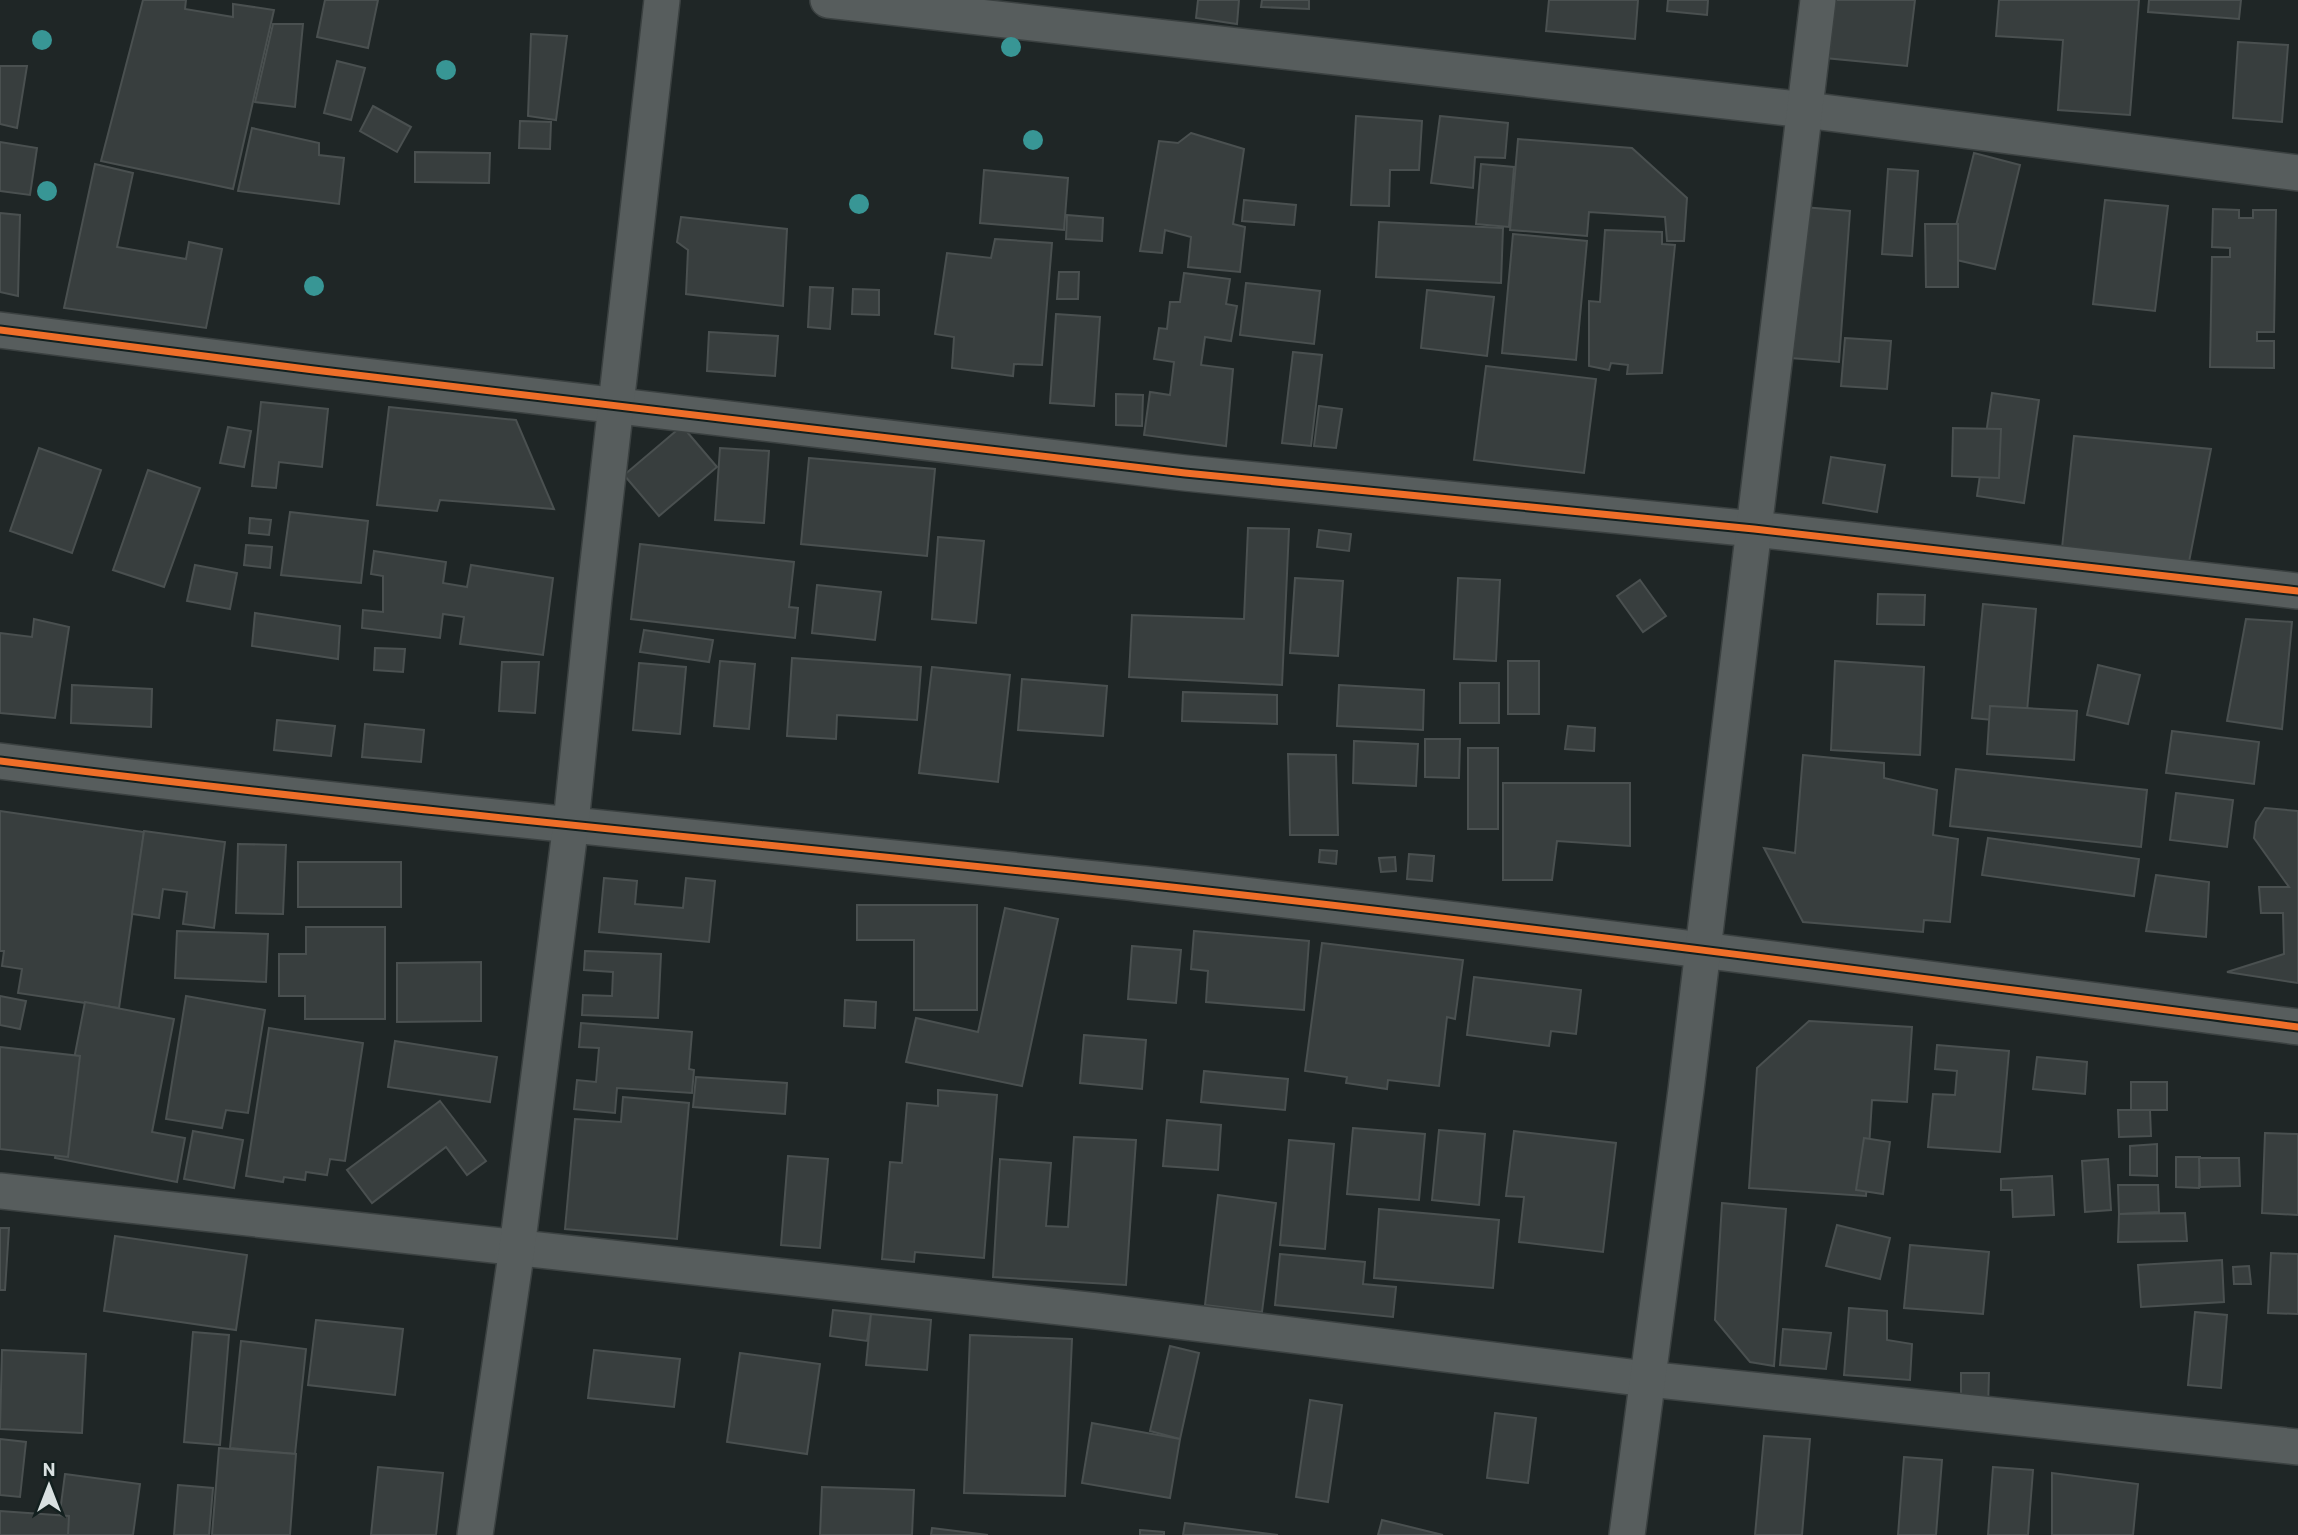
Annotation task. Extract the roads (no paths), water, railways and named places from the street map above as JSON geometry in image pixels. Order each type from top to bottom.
[{"type":"street","points":[[475,1535],[517,1248],[571,823],[615,405],[662,0]]},
{"type":"street","points":[[828,0],[1806,110],[2298,173]]},
{"type":"street","points":[[1627,1535],[1818,0]]},
{"type":"street","points":[[0,330],[1185,473],[1754,529],[2298,591]]},
{"type":"street","points":[[0,761],[189,785],[1149,885],[1702,949],[2298,1027]]},
{"type":"street","points":[[0,1191],[1097,1311],[1647,1380],[2298,1447]]}]
